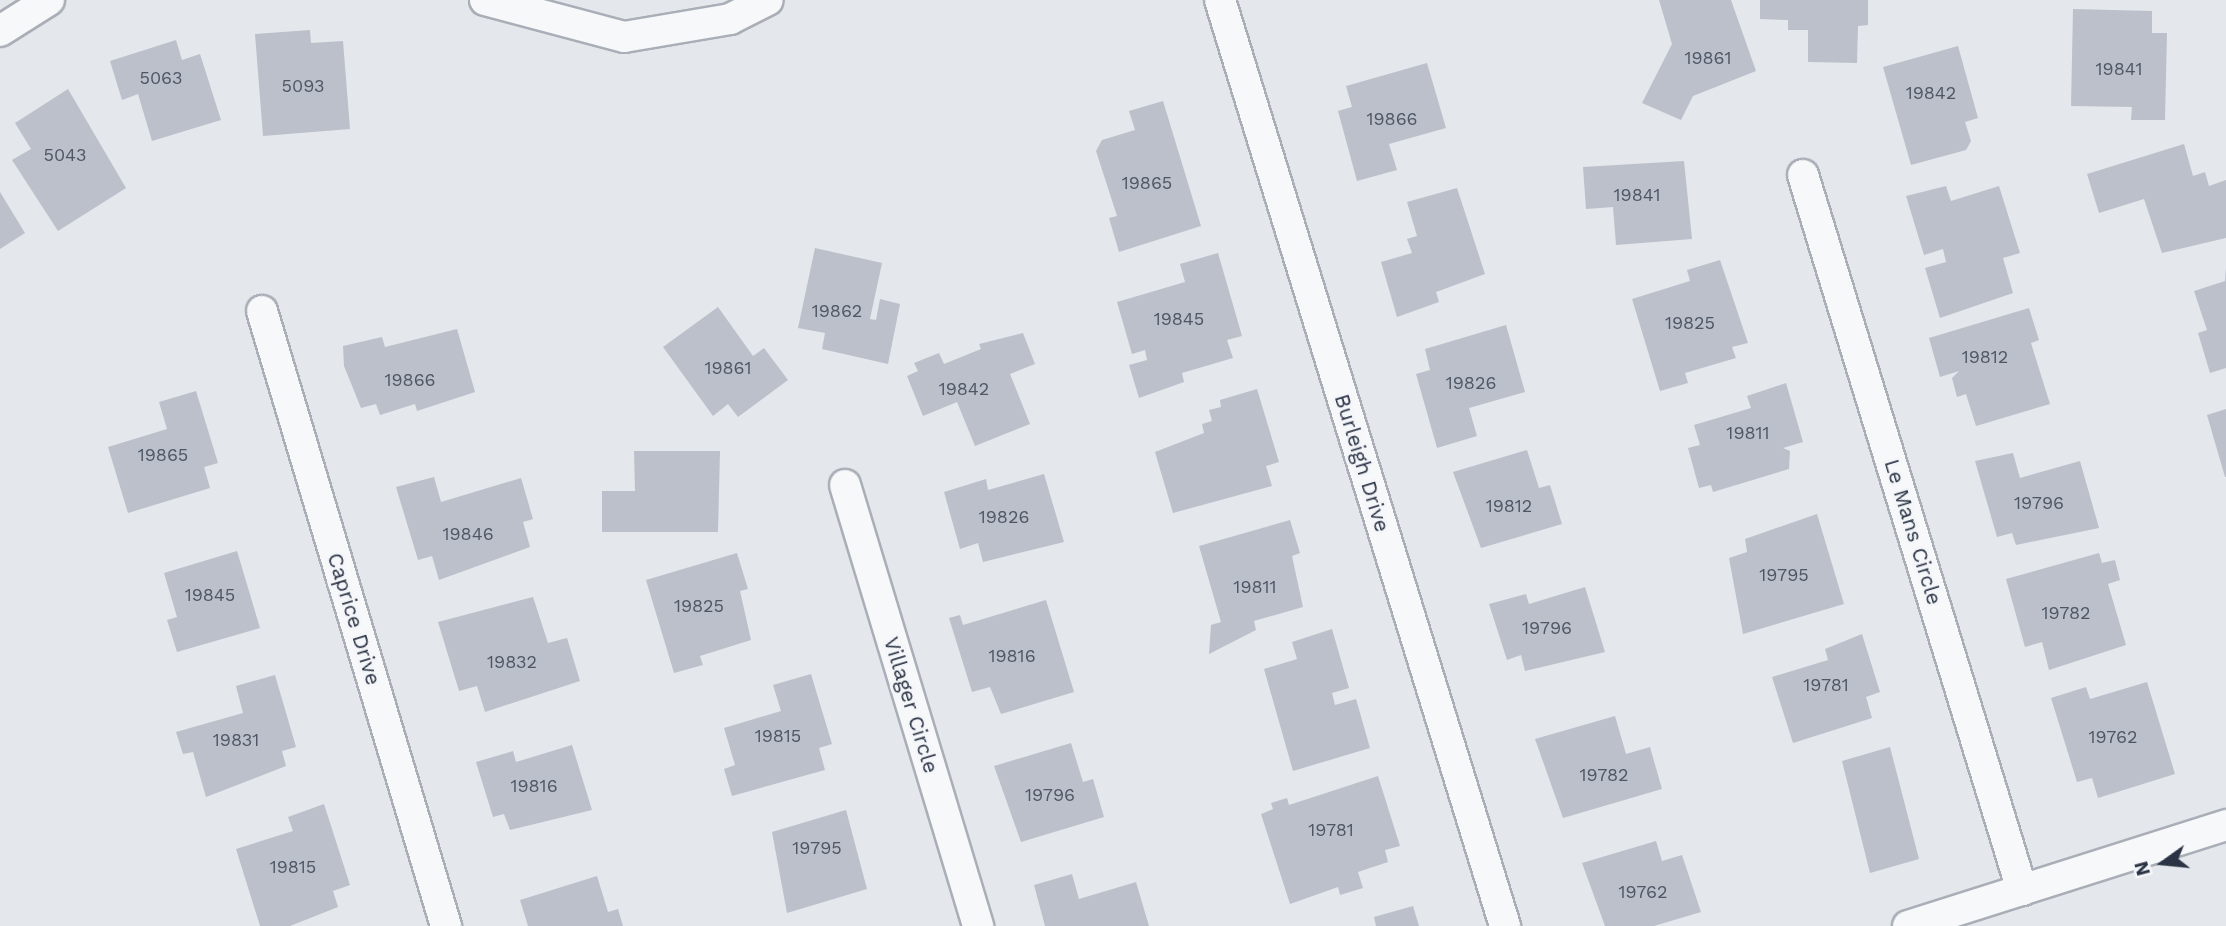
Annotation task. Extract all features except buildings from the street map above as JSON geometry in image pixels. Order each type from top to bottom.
[{"type":"street","points":[[0,31],[49,0]]},
{"type":"street","points":[[485,0],[624,37],[730,19],[768,0]]},
{"type":"street","name":"Burleigh Drive","points":[[1220,0],[1505,926]]},
{"type":"street","name":"Le Mans Circle","points":[[1803,175],[2022,890]]},
{"type":"street","name":"Caprice Drive","points":[[262,312],[446,926]]},
{"type":"street","name":"Villager Circle","points":[[845,485],[978,926]]},
{"type":"street","points":[[1908,926],[2226,825]]}]
